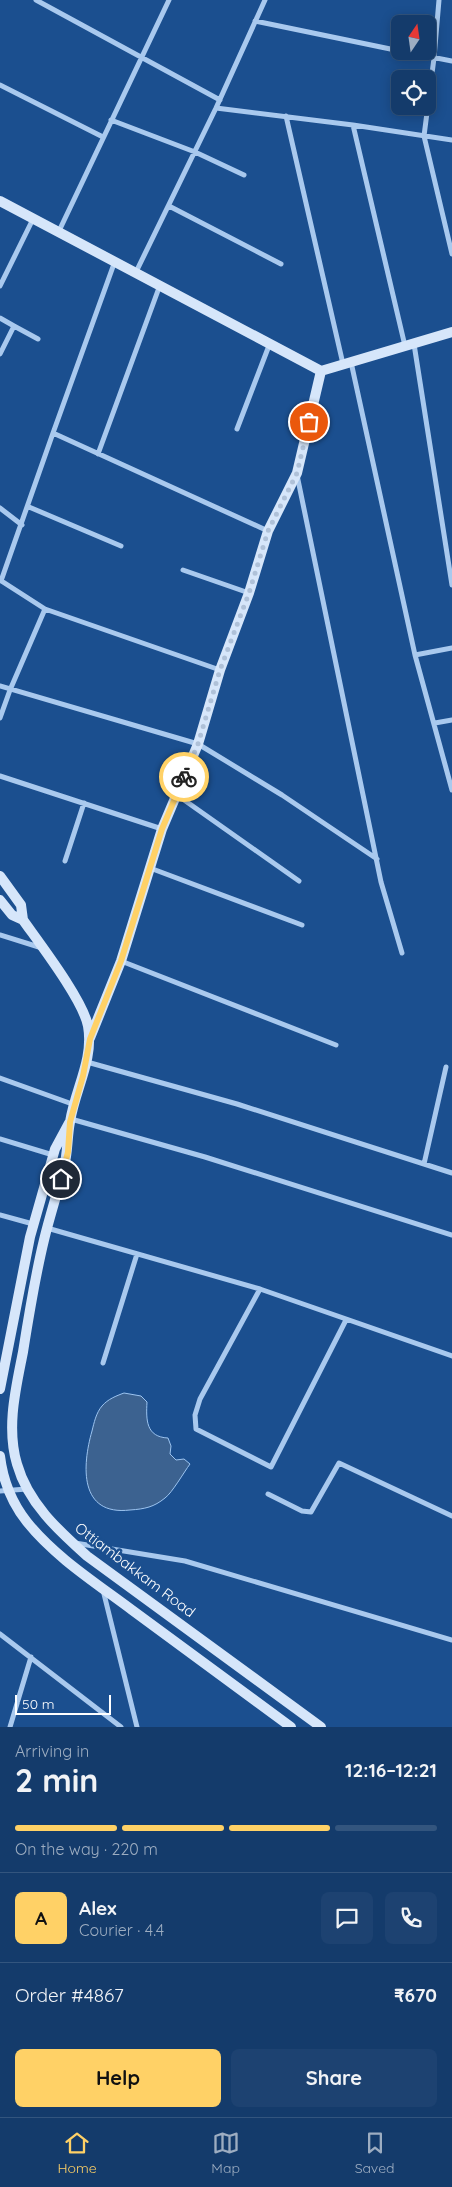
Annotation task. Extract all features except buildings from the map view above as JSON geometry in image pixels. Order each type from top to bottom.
[{"type":"street","points":[[36,0],[220,100]]},
{"type":"street","points":[[59,231],[169,0]]},
{"type":"street","points":[[136,272],[220,100],[266,0]]},
{"type":"street","points":[[436,35],[439,0]]},
{"type":"street","points":[[255,21],[391,49]]},
{"type":"street","points":[[436,58],[452,60]]},
{"type":"street","points":[[434,60],[424,136],[452,254]]},
{"type":"street","points":[[0,85],[103,137]]},
{"type":"street","points":[[216,108],[353,124],[452,140]]},
{"type":"street","points":[[286,116],[347,363],[415,655],[452,787]]},
{"type":"street","points":[[111,120],[195,152],[244,175]]},
{"type":"street","points":[[353,124],[409,344],[452,585]]},
{"type":"street","points":[[0,201],[160,284],[321,371],[452,332]]},
{"type":"street","points":[[168,206],[281,264]]},
{"type":"street","points":[[0,286],[33,218]]},
{"type":"street","points":[[115,261],[53,433],[29,507],[1,581],[45,609],[220,670]]},
{"type":"street","points":[[98,454],[160,284]]},
{"type":"street","points":[[0,318],[38,339]]},
{"type":"street","points":[[0,354],[14,326]]},
{"type":"street","points":[[237,429],[270,343]]},
{"type":"street","points":[[90,1039],[121,961],[162,829],[198,744],[220,670],[249,593],[268,531],[297,473],[321,371]]},
{"type":"street","points":[[53,433],[268,531]]},
{"type":"street","points":[[297,473],[381,882],[402,952]]},
{"type":"street","points":[[29,507],[121,546]]},
{"type":"street","points":[[0,508],[22,525]]},
{"type":"street","points":[[183,570],[249,593]]},
{"type":"street","points":[[0,718],[45,609]]},
{"type":"street","points":[[415,655],[452,648]]},
{"type":"street","points":[[0,686],[198,744],[282,795],[377,859]]},
{"type":"street","points":[[434,723],[452,720]]},
{"type":"street","points":[[0,776],[162,829]]},
{"type":"street","points":[[177,795],[299,881]]},
{"type":"street","points":[[65,861],[84,803]]},
{"type":"street","points":[[150,868],[302,925]]},
{"type":"street","name":"Ottiambakkam Road","points":[[0,876],[21,905],[23,920],[78,1002],[87,1023],[90,1039],[75,1105],[53,1155],[34,1224],[0,1384]]},
{"type":"street","name":"Ottiambakkam Road","points":[[0,900],[12,915],[23,920]]},
{"type":"street","points":[[0,935],[42,948]]},
{"type":"street","points":[[121,961],[336,1045]]},
{"type":"street","points":[[86,1062],[237,1104],[452,1173]]},
{"type":"street","points":[[424,1164],[446,1067]]},
{"type":"street","points":[[0,1078],[75,1105]]},
{"type":"street","points":[[70,1120],[205,1157],[452,1235]]},
{"type":"street","name":"Ottiambakkam Road","points":[[70,1120],[66,1159],[37,1272],[14,1398],[12,1443],[17,1465],[27,1489],[55,1528],[87,1556],[321,1727]]},
{"type":"street","points":[[0,1139],[53,1155]]},
{"type":"street","points":[[0,1215],[34,1224]]},
{"type":"street","points":[[47,1228],[260,1289],[452,1356]]},
{"type":"street","points":[[103,1363],[137,1254]]},
{"type":"street","points":[[260,1289],[200,1399],[195,1415],[196,1429],[272,1467],[346,1320]]},
{"type":"street","points":[[0,1456],[4,1491],[27,1522],[46,1543],[102,1588],[291,1727]]},
{"type":"street","points":[[268,1494],[302,1511],[312,1512],[339,1463],[452,1516]]},
{"type":"street","points":[[4,1491],[27,1489]]},
{"type":"street","points":[[72,1542],[185,1561],[452,1640]]},
{"type":"street","points":[[102,1588],[137,1727]]},
{"type":"street","points":[[0,1634],[121,1727]]},
{"type":"street","points":[[10,1727],[31,1658]]},
{"type":"water","points":[[124,1393],[141,1396],[147,1402],[147,1421],[151,1431],[161,1437],[168,1438],[171,1446],[170,1454],[176,1460],[184,1459],[190,1464],[171,1492],[157,1504],[140,1509],[113,1510],[101,1505],[93,1497],[88,1486],[86,1473],[87,1459],[98,1412],[107,1401]]},
{"type":"way so far","points":[[184,777],[198,744],[220,670],[249,593],[268,531],[297,473],[309,422]]},
{"type":"route","points":[[61,1179],[68,1152],[70,1122],[89,1052],[90,1039],[121,961],[162,829],[184,777]]}]
